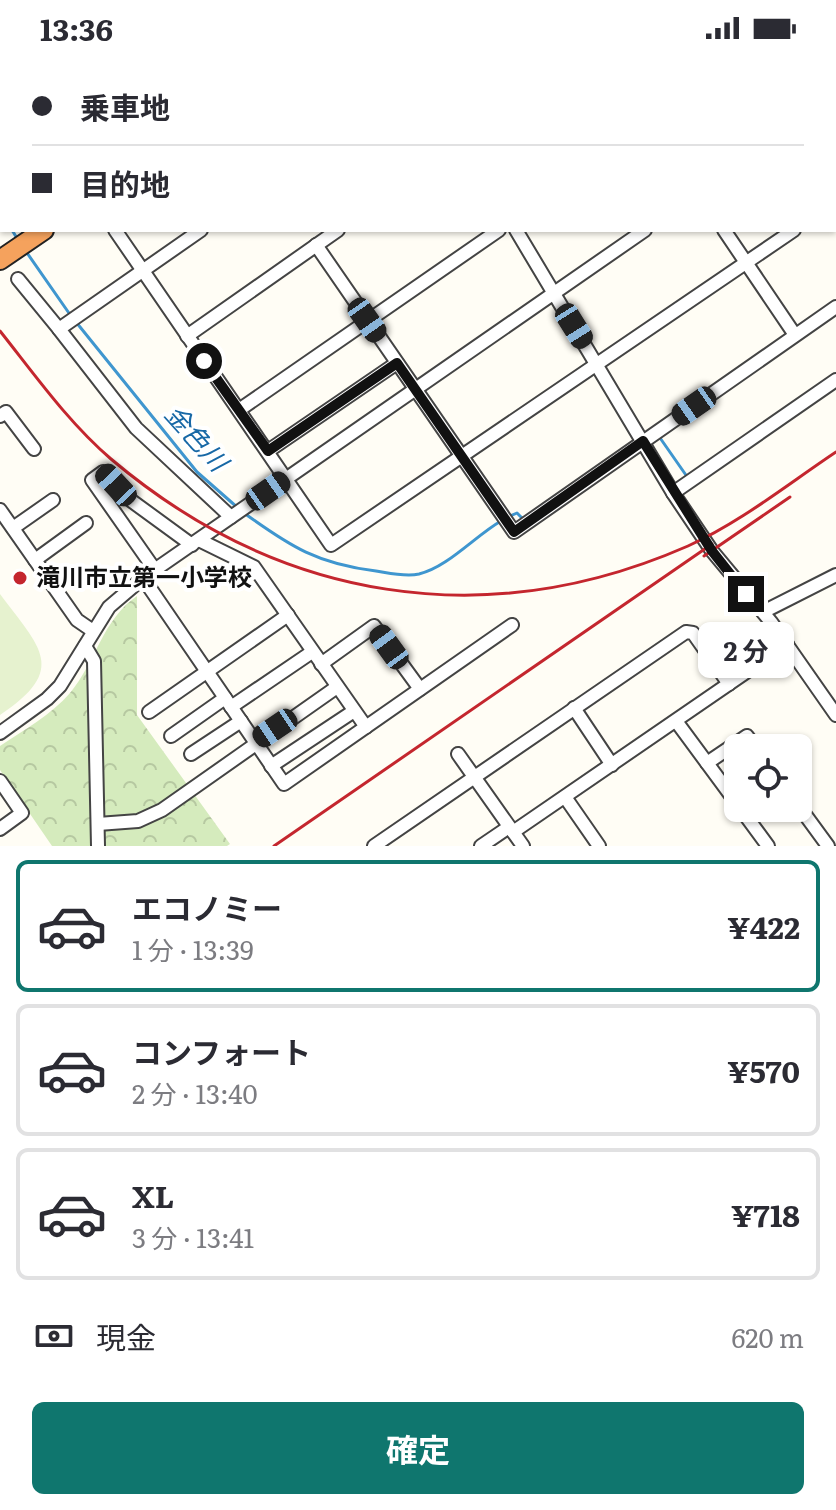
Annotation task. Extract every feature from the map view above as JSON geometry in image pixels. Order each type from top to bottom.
[{"type":"highway","points":[[0,260],[41,232]]},
{"type":"street","points":[[116,232],[331,545],[791,232]]},
{"type":"street","points":[[59,329],[198,232]]},
{"type":"street","points":[[314,232],[367,320],[514,532],[836,307]]},
{"type":"street","points":[[187,336],[335,232]]},
{"type":"street","points":[[239,410],[496,232]]},
{"type":"street","points":[[517,232],[673,493],[730,575],[763,612],[836,715]]},
{"type":"street","points":[[0,733],[47,699],[109,607],[143,578],[642,232]]},
{"type":"street","points":[[725,232],[795,335]]},
{"type":"street","points":[[18,279],[136,428],[231,517]]},
{"type":"street","points":[[268,451],[397,363]]},
{"type":"street","points":[[673,493],[836,380]]},
{"type":"street","points":[[0,416],[6,412],[34,449]]},
{"type":"street","points":[[155,570],[92,480],[103,472],[129,499],[195,542],[254,567],[366,727]]},
{"type":"street","points":[[13,528],[53,500]]},
{"type":"street","points":[[0,510],[77,620],[93,631]]},
{"type":"street","points":[[35,560],[86,523]]},
{"type":"street","points":[[763,612],[836,575]]},
{"type":"street","points":[[143,578],[284,784],[512,625]]},
{"type":"street","points":[[149,712],[208,674],[288,615]]},
{"type":"street","points":[[321,664],[374,626],[420,689]]},
{"type":"street","points":[[374,846],[686,632],[693,633],[729,684]]},
{"type":"street","points":[[481,846],[565,797],[787,644]]},
{"type":"street","points":[[85,646],[94,661],[98,846]]},
{"type":"street","points":[[171,736],[312,652]]},
{"type":"street","points":[[98,824],[138,821],[162,810],[337,687]]},
{"type":"street","points":[[574,708],[612,765]]},
{"type":"street","points":[[271,766],[354,711]]},
{"type":"street","points":[[191,754],[241,721]]},
{"type":"street","points":[[676,721],[724,786]]},
{"type":"street","points":[[707,763],[724,752]]},
{"type":"street","points":[[458,754],[523,846]]},
{"type":"street","points":[[0,781],[22,813],[0,829]]},
{"type":"street","points":[[565,797],[599,846]]},
{"type":"street","points":[[750,822],[768,846]]},
{"type":"street","points":[[810,822],[828,846]]},
{"type":"green space","points":[[0,594],[36,644],[41,671],[35,684],[0,715]]},
{"type":"green space","points":[[137,596],[137,715],[230,844],[227,846],[52,846],[0,770],[0,746],[63,701],[79,681],[115,617]]},
{"type":"waterway","name":"金色川","points":[[13,232],[18,240]]},
{"type":"waterway","name":"金色川","points":[[25,250],[71,316]]},
{"type":"waterway","name":"金色川","points":[[76,322],[197,472],[238,508]]},
{"type":"waterway","name":"金色川","points":[[658,435],[688,478]]},
{"type":"waterway","name":"金色川","points":[[244,513],[291,544],[321,559],[356,568],[408,575],[440,565],[501,521]]},
{"type":"waterway","name":"金色川","points":[[508,517],[517,513],[524,520]]},
{"type":"railway","points":[[0,331],[80,430],[111,459],[176,507],[243,545],[314,572],[386,589],[461,595],[536,590],[612,574],[708,536],[836,452]]},
{"type":"railway","points":[[704,556],[790,497]]},
{"type":"railway","points":[[274,846],[712,544]]},
{"type":"place","name":"滝川市立第一小学校","points":[[20,578]]},
{"type":"route","points":[[204,361],[268,451],[397,363],[514,532],[643,441],[712,551],[746,594]]}]
